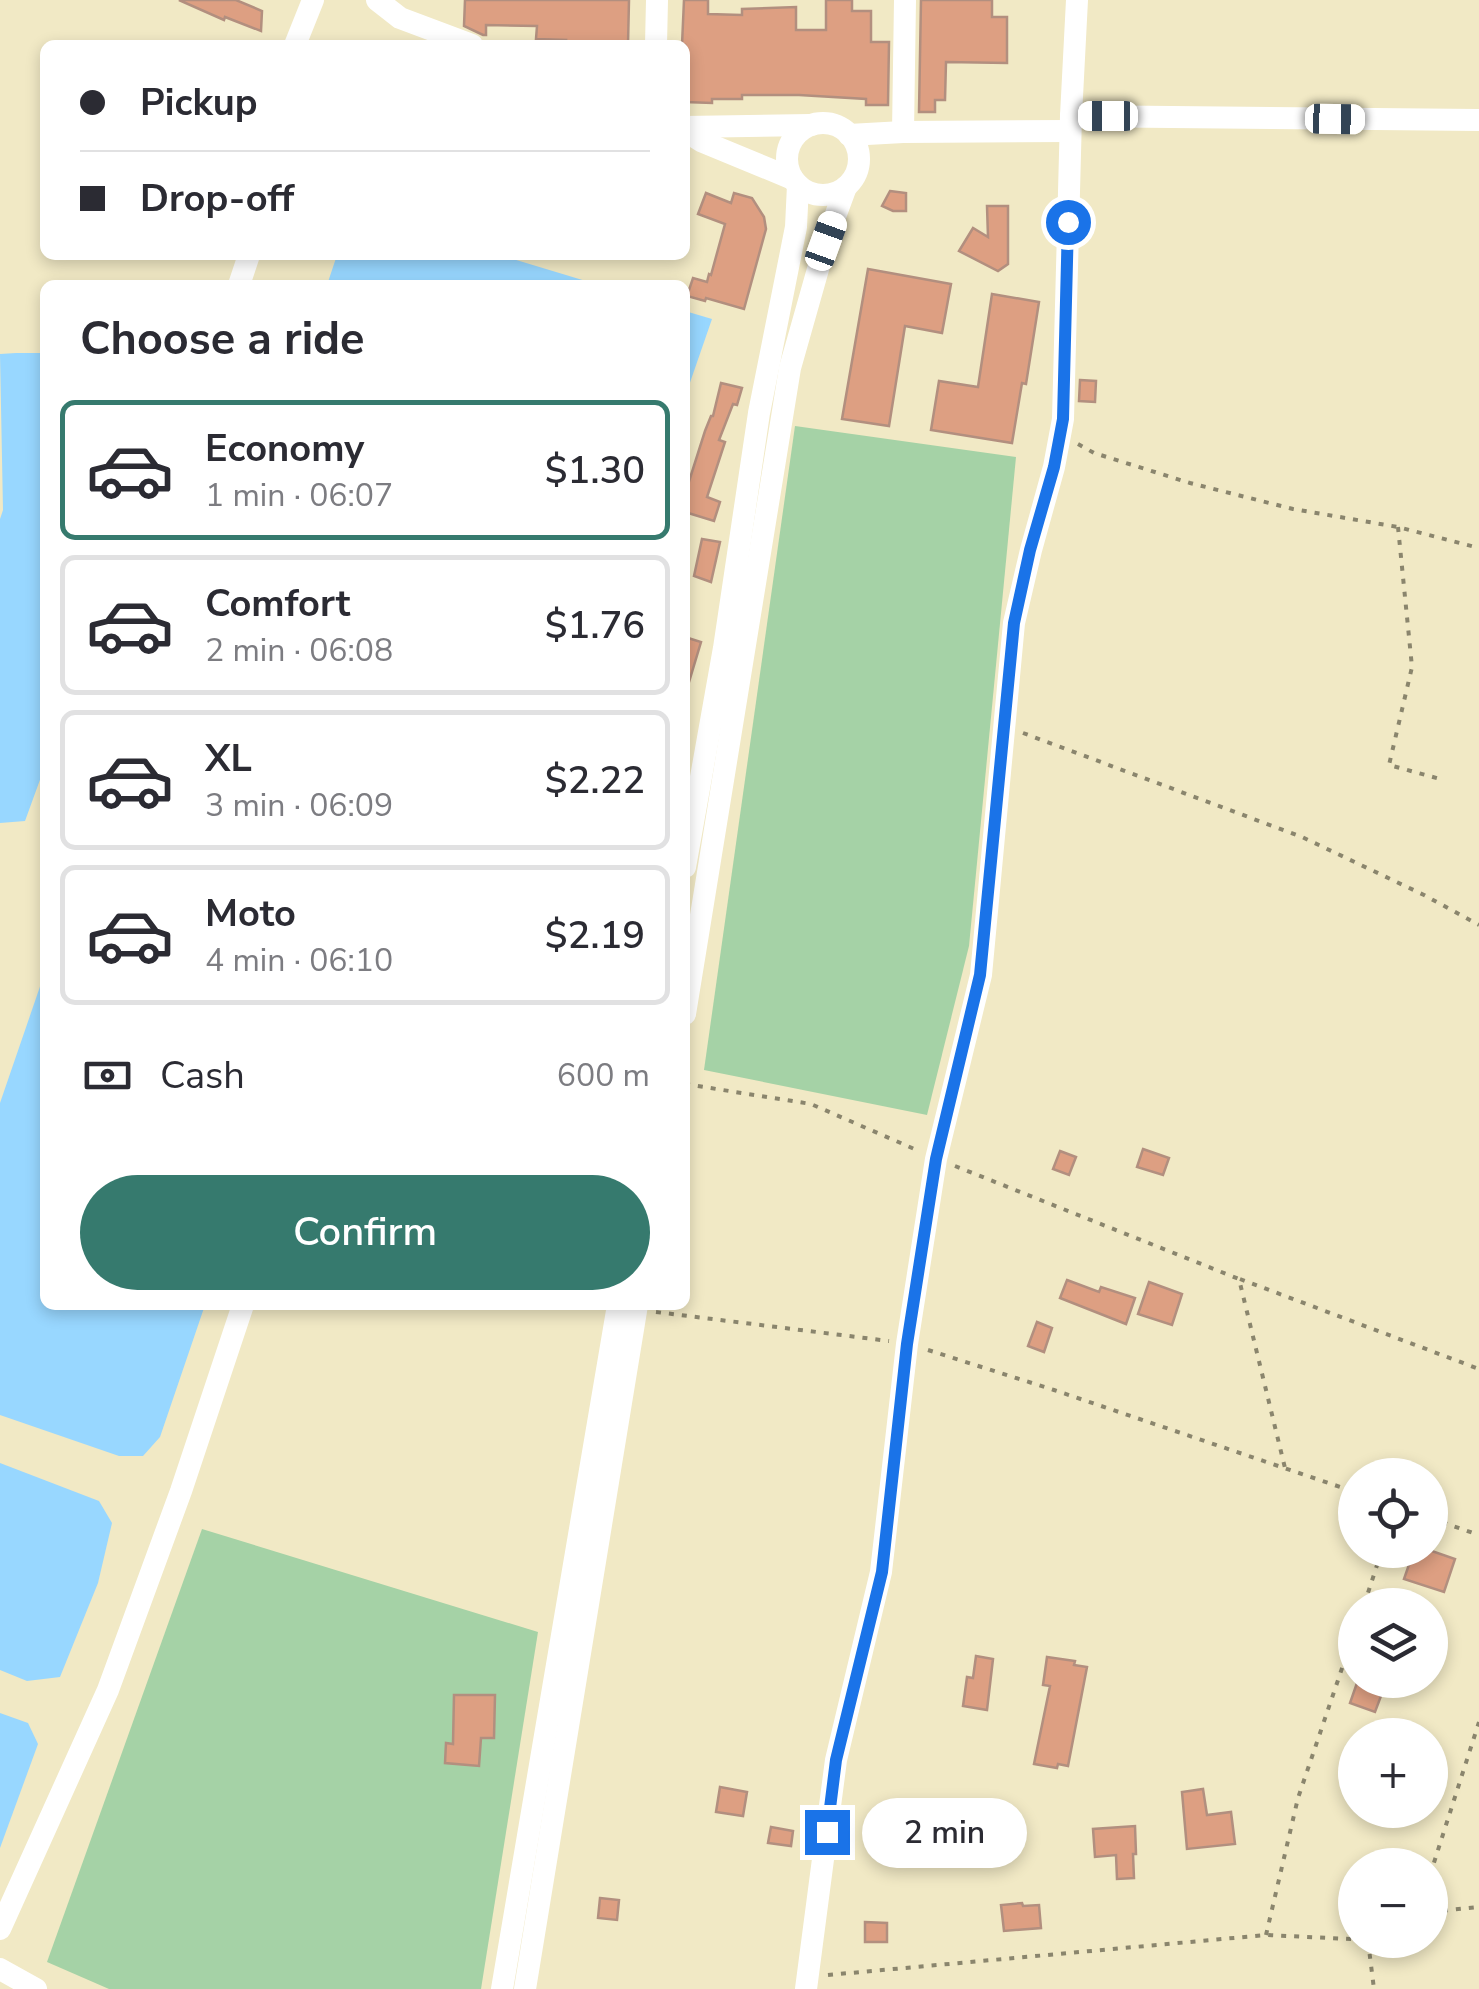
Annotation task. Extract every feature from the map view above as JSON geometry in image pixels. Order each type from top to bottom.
[{"type":"street","points":[[297,40],[313,0]]},
{"type":"street","points":[[377,0],[462,40]]},
{"type":"street","points":[[656,40],[657,0]]},
{"type":"street","points":[[903,132],[906,0]]},
{"type":"street","points":[[807,1983],[836,1760],[882,1572],[907,1344],[936,1159],[980,975],[1014,623],[1063,419],[1077,0]]},
{"type":"street","points":[[849,135],[1070,124],[1479,120]]},
{"type":"street","points":[[690,839],[724,648],[759,413],[796,227],[795,182],[786,158],[794,138],[811,125]]},
{"type":"street","points":[[690,129],[832,125],[856,144],[858,167],[854,178],[836,193],[812,194],[795,182],[702,142],[690,133]]},
{"type":"street","points":[[690,983],[790,368],[826,241],[846,187]]},
{"type":"street","points":[[0,1928],[108,1690],[184,1485],[242,1310]]},
{"type":"street","points":[[502,1989],[630,1310]]},
{"type":"street","points":[[525,1989],[630,1310]]},
{"type":"street","points":[[0,1969],[36,1989]]},
{"type":"path","points":[[1063,419],[1072,440],[1094,453],[1190,483],[1479,548]]},
{"type":"path","points":[[1398,527],[1412,667],[1389,764],[1444,780]]},
{"type":"path","points":[[1005,726],[1302,837],[1479,925]]},
{"type":"path","points":[[690,1085],[812,1104],[936,1159],[1479,1369]]},
{"type":"path","points":[[1240,1279],[1285,1468]]},
{"type":"path","points":[[660,1310],[907,1344],[1338,1486]]},
{"type":"path","points":[[1448,1524],[1479,1534]]},
{"type":"path","points":[[1266,1935],[1298,1798],[1338,1680]]},
{"type":"path","points":[[1439,1848],[1479,1722]]},
{"type":"path","points":[[1448,1910],[1479,1907]]},
{"type":"path","points":[[807,1983],[1266,1935],[1338,1938]]},
{"type":"path","points":[[1371,1958],[1374,1989]]},
{"type":"green space","points":[[795,426],[1016,457],[969,946],[927,1115],[704,1070]]},
{"type":"green space","points":[[202,1529],[538,1632],[481,1989],[109,1989],[47,1962]]},
{"type":"water","points":[[335,260],[516,260],[582,280],[329,280]]},
{"type":"water","points":[[690,312],[712,319],[690,383]]},
{"type":"water","points":[[40,353],[40,780],[25,821],[0,823],[3,510],[0,354]]},
{"type":"water","points":[[40,987],[40,1310],[203,1310],[160,1437],[143,1456],[119,1456],[0,1415],[0,1103]]},
{"type":"water","points":[[0,1463],[99,1501],[112,1523],[98,1583],[60,1677],[27,1681],[0,1670]]},
{"type":"water","points":[[0,1713],[28,1723],[38,1744],[0,1848]]},
{"type":"building","points":[[179,0],[236,0],[262,11],[261,31],[225,17],[224,20]]},
{"type":"building","points":[[465,0],[629,0],[628,40],[536,39],[537,26],[486,25],[483,35],[464,26]]},
{"type":"building","points":[[684,0],[708,0],[708,14],[742,15],[742,9],[796,7],[796,30],[826,30],[826,0],[852,0],[852,11],[871,11],[871,42],[889,42],[888,105],[866,105],[866,99],[799,95],[742,95],[742,99],[690,102],[690,40],[682,40]]},
{"type":"building","points":[[921,0],[992,0],[992,17],[1007,17],[1007,63],[946,62],[945,100],[935,100],[935,112],[919,112]]},
{"type":"building","points":[[890,191],[906,193],[906,211],[882,206]]},
{"type":"building","points":[[706,193],[731,203],[734,193],[752,198],[764,217],[766,229],[744,309],[690,297],[693,278],[707,282],[711,275],[725,224],[698,214]]},
{"type":"building","points":[[987,206],[1008,206],[1008,264],[998,271],[959,251],[973,228],[988,237]]},
{"type":"building","points":[[868,269],[951,284],[942,333],[905,326],[889,426],[842,419]]},
{"type":"building","points":[[992,294],[1039,302],[1012,443],[931,430],[939,381],[978,387]]},
{"type":"building","points":[[1080,380],[1096,381],[1095,402],[1079,401]]},
{"type":"building","points":[[721,383],[742,388],[719,440],[725,442],[707,497],[720,502],[714,521],[690,514],[690,478]]},
{"type":"building","points":[[702,539],[720,542],[711,582],[694,576]]},
{"type":"building","points":[[690,639],[701,642],[690,679]]},
{"type":"building","points":[[1143,1149],[1169,1158],[1163,1175],[1137,1167]]},
{"type":"building","points":[[1060,1151],[1076,1157],[1069,1175],[1053,1169]]},
{"type":"building","points":[[1067,1280],[1099,1292],[1101,1287],[1135,1298],[1126,1324],[1060,1298]]},
{"type":"building","points":[[1149,1282],[1182,1294],[1172,1325],[1138,1314]]},
{"type":"building","points":[[1037,1322],[1052,1328],[1044,1352],[1028,1346]]},
{"type":"building","points":[[1448,1557],[1455,1559],[1445,1588],[1404,1579],[1408,1568],[1448,1568]]},
{"type":"building","points":[[976,1656],[993,1659],[987,1710],[963,1706],[967,1677],[973,1678]]},
{"type":"building","points":[[1047,1657],[1087,1667],[1068,1766],[1058,1764],[1057,1768],[1034,1764],[1050,1686],[1043,1685]]},
{"type":"building","points":[[454,1695],[495,1695],[494,1738],[481,1738],[479,1766],[445,1763],[446,1743],[453,1744]]},
{"type":"building","points":[[1352,1698],[1380,1698],[1375,1712],[1350,1703]]},
{"type":"building","points":[[720,1787],[747,1792],[743,1816],[716,1812]]},
{"type":"building","points":[[1203,1789],[1207,1815],[1231,1812],[1235,1844],[1187,1849],[1182,1792]]},
{"type":"building","points":[[954,1818],[989,1819],[988,1851],[953,1848]]},
{"type":"building","points":[[1135,1826],[1134,1878],[1117,1879],[1116,1855],[1095,1857],[1093,1829]]},
{"type":"building","points":[[771,1827],[793,1831],[791,1846],[768,1843]]},
{"type":"building","points":[[600,1898],[619,1900],[617,1920],[598,1918]]},
{"type":"building","points":[[1001,1905],[1039,1905],[1041,1928],[1004,1931]]},
{"type":"building","points":[[865,1922],[887,1923],[887,1942],[865,1942]]},
{"type":"route","points":[[827,1832],[836,1760],[882,1572],[907,1344],[936,1159],[980,975],[1014,623],[1063,419],[1068,222]]}]
